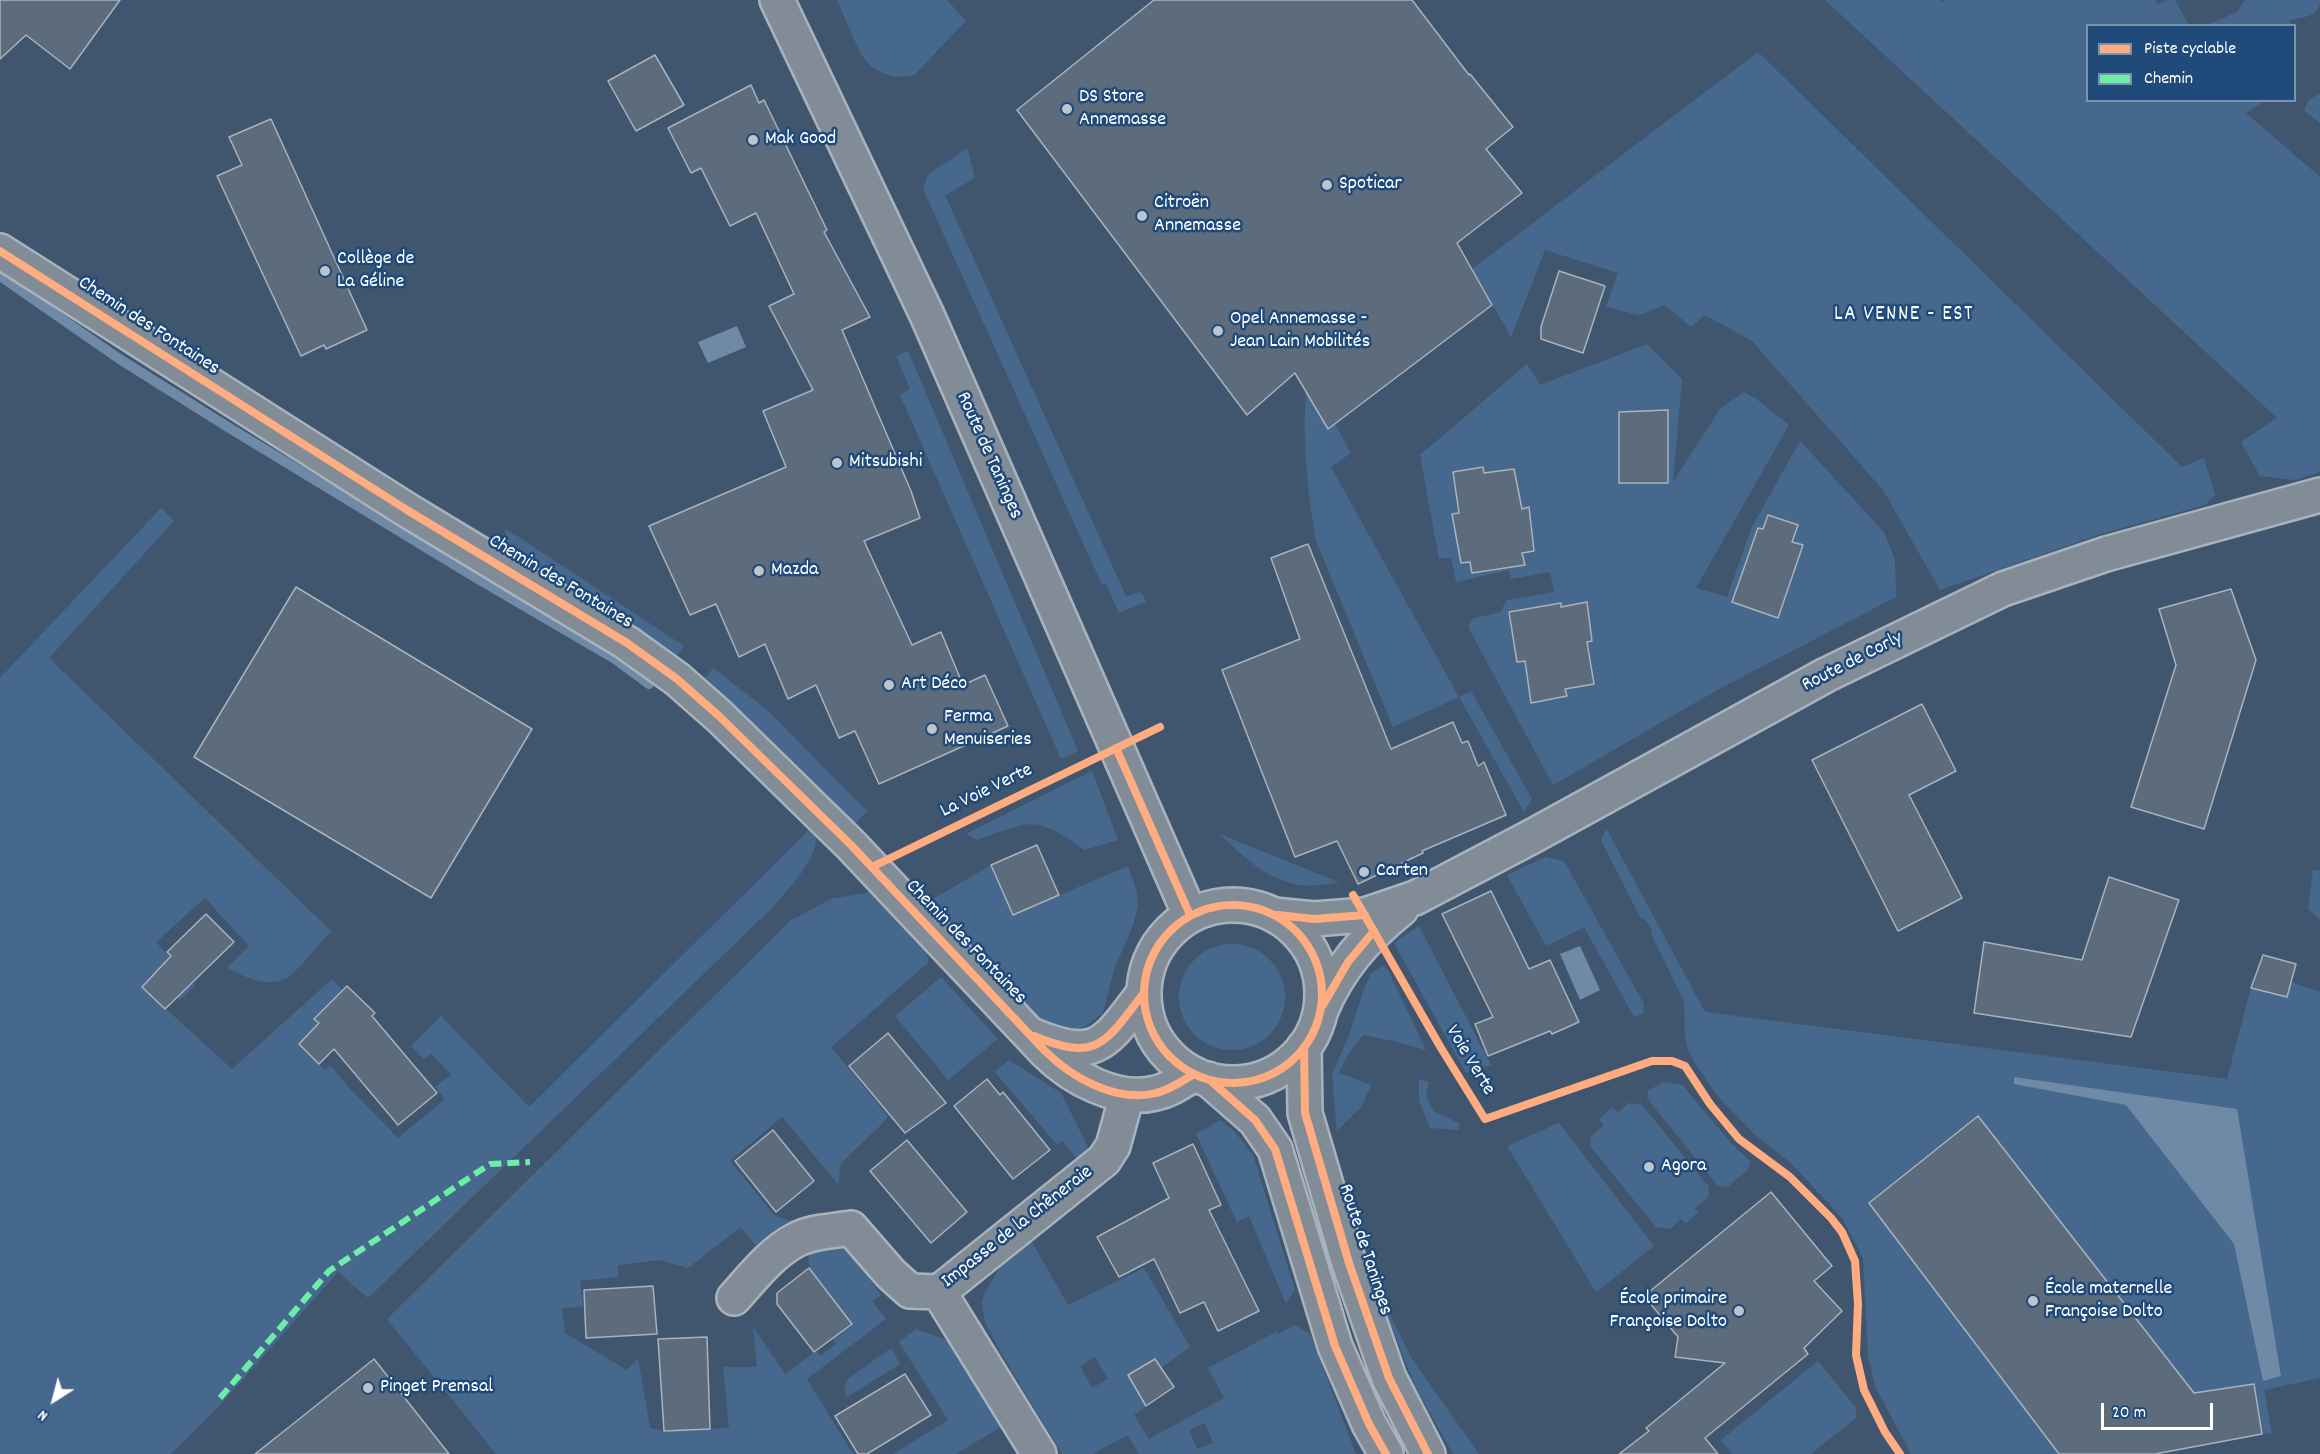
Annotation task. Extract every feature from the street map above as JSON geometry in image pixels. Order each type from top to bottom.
[{"type":"street","name":"Route de Taninges","points":[[777,0],[927,315],[1190,915]]},
{"type":"street","name":"Chemin des Fontaines","points":[[0,252],[406,510],[627,643],[677,679],[719,716],[858,853],[1065,1069],[1098,1086],[1127,1095],[1140,1096],[1161,1092],[1201,1077]]},
{"type":"street","name":"Route de Corly","points":[[1274,915],[1314,919],[1365,915],[1415,898],[1659,768],[1826,675],[2003,589],[2106,554],[2320,495]]},
{"type":"street","name":"Route de Corly","points":[[1321,1010],[1334,984],[1359,947],[1374,931],[1415,898]]},
{"type":"street","points":[[1201,1077],[1235,1083],[1261,1078],[1285,1066],[1304,1047],[1317,1024],[1321,1010],[1321,978],[1316,962],[1299,935],[1288,923],[1274,915],[1243,905],[1212,907],[1190,915],[1161,940],[1153,952],[1143,994],[1147,1019],[1168,1055],[1201,1077],[1255,1120],[1275,1149],[1335,1346],[1368,1424],[1386,1454]]},
{"type":"street","name":"Chemin des Fontaines","points":[[1030,1035],[1064,1047],[1081,1049],[1098,1045],[1112,1035],[1143,994]]},
{"type":"street","name":"Route de Taninges","points":[[1304,1047],[1305,1113],[1349,1263],[1389,1378],[1428,1454]]},
{"type":"street","name":"Impasse de la Chêneraie","points":[[734,1298],[766,1263],[796,1239],[852,1228],[891,1274],[910,1291],[939,1292],[1104,1160],[1113,1146],[1127,1095]]},
{"type":"street","points":[[939,1292],[1039,1454]]},
{"type":"shaded area","points":[[837,0],[947,0],[966,21],[914,75],[901,77],[882,72],[866,61]]},
{"type":"shaded area","points":[[1825,0],[1940,0],[1944,2],[1945,0],[2155,0],[2158,5],[2168,0],[2175,0],[2188,24],[2086,24],[2086,102],[2262,102],[2246,113],[2320,177],[2320,472],[2295,480],[2260,476],[2241,442],[2277,418]]},
{"type":"shaded area","points":[[2245,0],[2320,0],[2314,13],[2290,20],[2291,24],[2209,24],[2237,12]]},
{"type":"shaded area","points":[[1758,52],[2182,467],[2204,458],[2215,495],[2205,505],[2101,534],[1940,590],[1883,490],[1752,341],[1705,315],[1691,327],[1665,305],[1639,315],[1606,307],[1618,273],[1545,250],[1511,337],[1472,269]]},
{"type":"shaded area","points":[[2320,93],[2320,123],[2304,110],[2309,100]]},
{"type":"shaded area","points":[[967,148],[975,178],[945,195],[1126,596],[1141,592],[1146,602],[1119,613],[1106,584],[1102,585],[923,189],[928,175]]},
{"type":"shaded area","points":[[737,326],[746,347],[708,363],[698,342]]},
{"type":"shaded area","points":[[1647,344],[1682,379],[1673,482],[1720,409],[1744,392],[1789,425],[1696,588],[1727,597],[1752,527],[1800,441],[1884,532],[1895,560],[1896,597],[1719,689],[1553,785],[1468,627],[1472,619],[1500,612],[1507,600],[1554,592],[1550,572],[1511,579],[1509,570],[1456,582],[1451,557],[1439,559],[1420,455],[1527,364],[1540,385]]},
{"type":"shaded area","points":[[908,351],[1078,751],[1061,759],[900,395],[910,389],[896,356]]},
{"type":"shaded area","points":[[1306,393],[1328,429],[1335,424],[1351,453],[1331,467],[1459,697],[1393,727],[1316,541],[1307,467]]},
{"type":"shaded area","points":[[161,508],[174,521],[49,658],[331,931],[302,965],[289,976],[270,982],[247,977],[227,968],[249,946],[205,898],[156,942],[195,986],[180,1000],[153,976],[142,987],[232,1069],[332,979],[342,990],[314,1019],[319,1023],[299,1044],[325,1070],[330,1065],[398,1138],[445,1099],[435,1087],[451,1075],[431,1053],[424,1060],[411,1046],[441,1016],[529,1107],[809,830],[816,836],[815,845],[802,873],[775,905],[368,1298],[338,1272],[222,1403],[171,1454],[0,1454],[0,678]]},
{"type":"shaded area","points":[[505,528],[684,646],[673,660],[511,553],[505,543]]},
{"type":"shaded area","points":[[713,668],[766,709],[867,811],[853,826],[702,683]]},
{"type":"shaded area","points":[[1471,691],[1532,799],[1524,812],[1459,697]]},
{"type":"shaded area","points":[[1092,771],[1118,840],[1084,850],[1054,831],[1032,824],[1010,828],[977,840],[966,834]]},
{"type":"shaded area","points":[[1606,828],[1705,1012],[2227,1079],[2251,988],[2287,997],[2291,982],[2320,992],[2320,1378],[2264,1390],[2272,1433],[2262,1434],[2254,1384],[2194,1393],[1978,1116],[2059,1454],[1911,1454],[1875,1386],[1868,1356],[1863,1258],[1842,1218],[1792,1164],[1753,1133],[1720,1099],[1698,1068],[1688,1050],[1684,1001],[1652,936],[1650,927],[1640,917],[1601,840]]},
{"type":"shaded area","points":[[1220,834],[1338,883],[1305,886],[1277,878],[1256,866]]},
{"type":"shaded area","points":[[1545,857],[1564,861],[1644,1004],[1643,1013],[1634,1017],[1584,927],[1546,946],[1507,875]]},
{"type":"shaded area","points":[[991,865],[1013,915],[1128,866],[1137,892],[1138,907],[1132,928],[1114,969],[1103,1013],[1084,1027],[1072,1031],[1060,1030],[1041,1019],[928,902]]},
{"type":"shaded area","points":[[2313,870],[2320,870],[2320,920],[2308,909]]},
{"type":"shaded area","points":[[870,892],[927,952],[928,963],[831,1047],[888,1116],[841,1163],[838,1184],[782,1117],[730,1161],[775,1216],[794,1222],[756,1246],[741,1227],[688,1268],[659,1260],[618,1265],[618,1277],[580,1281],[583,1306],[562,1309],[565,1333],[627,1370],[638,1358],[650,1428],[664,1431],[729,1428],[723,1367],[757,1367],[753,1327],[785,1374],[816,1351],[820,1356],[836,1344],[832,1338],[851,1324],[810,1269],[807,1248],[828,1244],[839,1247],[860,1265],[881,1295],[872,1301],[886,1319],[807,1379],[853,1454],[496,1454],[387,1319],[790,921],[831,899]]},
{"type":"shaded area","points":[[1419,926],[1491,1065],[1466,1073],[1394,943]]},
{"type":"shaded area","points":[[1232,944],[1252,948],[1269,960],[1281,977],[1285,997],[1281,1017],[1269,1034],[1252,1046],[1232,1050],[1212,1046],[1195,1034],[1183,1017],[1179,997],[1183,977],[1195,960],[1212,948]]},
{"type":"shaded area","points":[[1580,946],[1600,990],[1580,1000],[1560,954]]},
{"type":"shaded area","points":[[1383,966],[1388,970],[1426,1050],[1363,1035],[1347,1056],[1339,1073],[1371,1085],[1362,1106],[1337,1131],[1332,1074],[1348,1038],[1371,973]]},
{"type":"shaded area","points":[[941,977],[998,1039],[948,1080],[895,1016]]},
{"type":"shaded area","points":[[1009,1060],[1061,1093],[1087,1145],[1089,1153],[1080,1163],[1063,1141],[1057,1145],[995,1072]]},
{"type":"shaded area","points":[[2014,1077],[2237,1109],[2281,1376],[2263,1381],[2234,1244],[2126,1105],[2014,1084]]},
{"type":"shaded area","points":[[1419,1079],[1429,1082],[1426,1097],[1434,1111],[1460,1124],[1458,1130],[1430,1128],[1419,1101]]},
{"type":"shaded area","points":[[1663,1082],[1682,1085],[1732,1144],[1751,1162],[1747,1171],[1726,1188],[1717,1185],[1647,1098],[1648,1091]]},
{"type":"shaded area","name":"Agora","points":[[1629,1103],[1642,1105],[1709,1187],[1708,1197],[1695,1208],[1698,1212],[1686,1224],[1681,1219],[1670,1229],[1656,1227],[1590,1146],[1591,1137],[1604,1125],[1599,1119],[1612,1107],[1618,1113]]},
{"type":"shaded area","points":[[1220,1120],[1234,1131],[1253,1155],[1295,1290],[1286,1304],[1249,1216],[1237,1222],[1196,1134]]},
{"type":"shaded area","points":[[1559,1123],[1654,1246],[1596,1292],[1507,1146]]},
{"type":"shaded area","points":[[1029,1237],[1068,1305],[1144,1268],[1190,1347],[1161,1368],[1155,1359],[1128,1375],[1146,1406],[1134,1415],[1149,1439],[1224,1398],[1208,1368],[1278,1331],[1279,1334],[1295,1325],[1310,1334],[1356,1454],[1139,1454],[1127,1435],[1093,1454],[1062,1454],[985,1322],[982,1302],[985,1292],[1001,1266]],"holes":[[[1095,1357],[1108,1379],[1092,1388],[1080,1366]],[[1205,1423],[1213,1443],[1197,1449],[1189,1430]]]},
{"type":"shaded area","points":[[1385,1309],[1412,1359],[1479,1454],[1453,1454],[1414,1384]]},
{"type":"shaded area","points":[[916,1329],[958,1344],[1007,1423],[956,1454],[893,1454],[948,1420],[899,1342]]},
{"type":"shaded area","points":[[891,1348],[900,1364],[847,1397],[844,1388],[848,1379]]},
{"type":"shaded area","points":[[1818,1361],[1856,1408],[1856,1418],[1811,1454],[1732,1454],[1721,1440]]},
{"type":"building","points":[[0,0],[120,0],[70,69],[26,35],[0,59]]},
{"type":"building","points":[[1154,0],[1412,0],[1469,75],[1513,127],[1486,149],[1522,193],[1457,243],[1492,305],[1328,429],[1295,373],[1247,415],[1017,110]]},
{"type":"building","points":[[655,55],[684,105],[636,131],[608,81]]},
{"type":"building","points":[[751,85],[759,103],[764,100],[827,230],[824,232],[870,317],[842,330],[911,491],[920,518],[864,541],[912,645],[941,632],[963,685],[985,675],[1008,726],[879,784],[855,731],[839,738],[816,685],[788,699],[765,644],[739,657],[716,604],[690,615],[649,526],[786,467],[763,411],[813,390],[769,306],[794,294],[756,213],[730,226],[701,168],[691,173],[668,128]]},
{"type":"building","points":[[271,119],[367,330],[326,349],[324,345],[301,356],[217,176],[242,165],[229,137]]},
{"type":"building","points":[[1559,271],[1605,286],[1583,353],[1541,339],[1541,327]]},
{"type":"building","points":[[1668,410],[1668,483],[1619,483],[1619,412]]},
{"type":"building","points":[[1483,467],[1484,473],[1514,469],[1522,509],[1529,507],[1534,551],[1522,553],[1525,565],[1472,573],[1470,562],[1461,563],[1452,514],[1459,513],[1453,472]]},
{"type":"building","points":[[1768,515],[1798,525],[1792,542],[1803,545],[1778,618],[1732,602],[1758,528],[1763,529]]},
{"type":"building","points":[[1308,544],[1391,749],[1453,722],[1462,743],[1468,741],[1478,766],[1484,762],[1506,815],[1422,851],[1423,853],[1358,884],[1337,841],[1295,857],[1222,670],[1300,639],[1271,558]]},
{"type":"building","points":[[296,587],[532,729],[431,898],[194,757]]},
{"type":"building","points":[[2231,589],[2256,660],[2204,829],[2131,807],[2176,665],[2159,609]]},
{"type":"building","points":[[1587,602],[1592,641],[1587,642],[1594,684],[1565,689],[1567,696],[1531,703],[1525,661],[1517,662],[1509,612],[1561,603],[1561,607]]},
{"type":"building","points":[[1922,704],[1956,771],[1909,795],[1962,898],[1898,931],[1812,760]]},
{"type":"building","points":[[1037,845],[1059,895],[1013,915],[991,865]]},
{"type":"building","points":[[2109,877],[2179,900],[2131,1037],[1974,1013],[1984,942],[2082,960]]},
{"type":"building","points":[[1491,891],[1529,969],[1550,960],[1579,1022],[1488,1056],[1475,1024],[1493,1017],[1442,914]]},
{"type":"building","points":[[206,914],[234,942],[165,1009],[142,987],[171,956],[167,952]]},
{"type":"building","points":[[2263,955],[2296,964],[2287,997],[2251,988]]},
{"type":"building","points":[[347,986],[375,1013],[372,1016],[437,1093],[398,1125],[334,1049],[319,1064],[299,1044],[319,1023],[314,1019]]},
{"type":"building","points":[[888,1033],[946,1103],[905,1133],[849,1066]]},
{"type":"building","points":[[987,1079],[1000,1095],[1003,1092],[1050,1150],[1013,1179],[954,1106]]},
{"type":"building","name":"École maternelle Françoise Dolto","points":[[1978,1116],[2194,1393],[2254,1384],[2262,1434],[2155,1454],[2059,1454],[1869,1203]]},
{"type":"building","points":[[773,1130],[814,1181],[776,1212],[735,1161]]},
{"type":"building","points":[[907,1140],[967,1212],[931,1243],[870,1171]]},
{"type":"building","points":[[1193,1144],[1221,1205],[1209,1210],[1259,1311],[1218,1331],[1204,1302],[1180,1313],[1154,1259],[1119,1277],[1097,1237],[1169,1198],[1153,1163]]},
{"type":"building","points":[[1771,1192],[1832,1266],[1814,1281],[1842,1311],[1804,1348],[1808,1354],[1705,1438],[1718,1454],[1619,1454],[1649,1431],[1646,1428],[1725,1363],[1675,1357],[1678,1337],[1644,1296]]},
{"type":"building","points":[[809,1268],[852,1324],[814,1352],[777,1304],[777,1293]]},
{"type":"building","points":[[653,1286],[657,1334],[586,1338],[584,1290]]},
{"type":"building","points":[[707,1337],[710,1429],[664,1431],[658,1339]]},
{"type":"building","name":"Pinget Premsal","points":[[374,1359],[449,1454],[255,1454],[303,1416]]},
{"type":"building","points":[[1155,1359],[1174,1387],[1146,1406],[1128,1375]]},
{"type":"building","points":[[905,1374],[931,1415],[867,1454],[858,1454],[835,1416]]},
{"type":"waterway","points":[[0,276],[118,358],[473,576],[615,659],[649,684]]},
{"type":"marked path","points":[[220,1398],[329,1271],[490,1164],[530,1162]]},
{"type":"cycle path","points":[[0,251],[407,510],[627,643],[677,679],[719,716],[851,845],[1045,1051],[1068,1070],[1096,1086],[1111,1091],[1141,1095],[1166,1090],[1194,1074]]},
{"type":"cycle path","name":"La Voie Verte","points":[[872,867],[1160,727]]},
{"type":"cycle path","points":[[1116,748],[1190,915]]},
{"type":"cycle path","name":"Voie Verte","points":[[1353,895],[1441,1048],[1485,1119],[1652,1061],[1672,1061],[1685,1066],[1710,1104],[1739,1139],[1790,1177],[1842,1232],[1855,1261],[1858,1304],[1856,1355],[1864,1390],[1885,1432],[1900,1454]]},
{"type":"cycle path","points":[[1233,905],[1267,912],[1296,931],[1315,960],[1322,994],[1315,1028],[1296,1057],[1267,1076],[1233,1083],[1199,1076],[1170,1057],[1151,1028],[1144,994],[1151,960],[1170,931],[1199,912],[1233,905]]},
{"type":"cycle path","points":[[1278,915],[1314,919],[1365,915]]},
{"type":"cycle path","points":[[1323,1005],[1348,962],[1374,931]]},
{"type":"cycle path","points":[[1034,1036],[1073,1048],[1099,1043],[1119,1025],[1143,994]]},
{"type":"cycle path","points":[[1304,1047],[1305,1113],[1349,1263],[1389,1378],[1428,1454]]},
{"type":"cycle path","points":[[1211,1081],[1255,1120],[1275,1149],[1335,1346],[1369,1424],[1386,1454]]},
{"type":"place","name":"DS Store Annemasse","points":[[1067,109]]},
{"type":"place","name":"Mak Good","points":[[753,140]]},
{"type":"place","name":"Spoticar","points":[[1327,185]]},
{"type":"place","name":"Citroën Annemasse","points":[[1142,216]]},
{"type":"place","name":"Collège de La Géline","points":[[325,271]]},
{"type":"place","name":"Opel Annemasse - Jean Lain Mobilités","points":[[1218,331]]},
{"type":"place","name":"Mitsubishi","points":[[837,463]]},
{"type":"place","name":"Mazda","points":[[759,571]]},
{"type":"place","name":"Art Déco","points":[[889,685]]},
{"type":"place","name":"Ferma Menuiseries","points":[[932,729]]},
{"type":"place","name":"Carten","points":[[1364,872]]},
{"type":"place","name":"Agora","points":[[1649,1167]]},
{"type":"place","name":"École maternelle Françoise Dolto","points":[[2033,1301]]},
{"type":"place","name":"École primaire Françoise Dolto","points":[[1739,1311]]},
{"type":"place","name":"Pinget Premsal","points":[[368,1388]]},
{"type":"district","name":"LA VENNE - EST","points":[[1904,316]]}]
